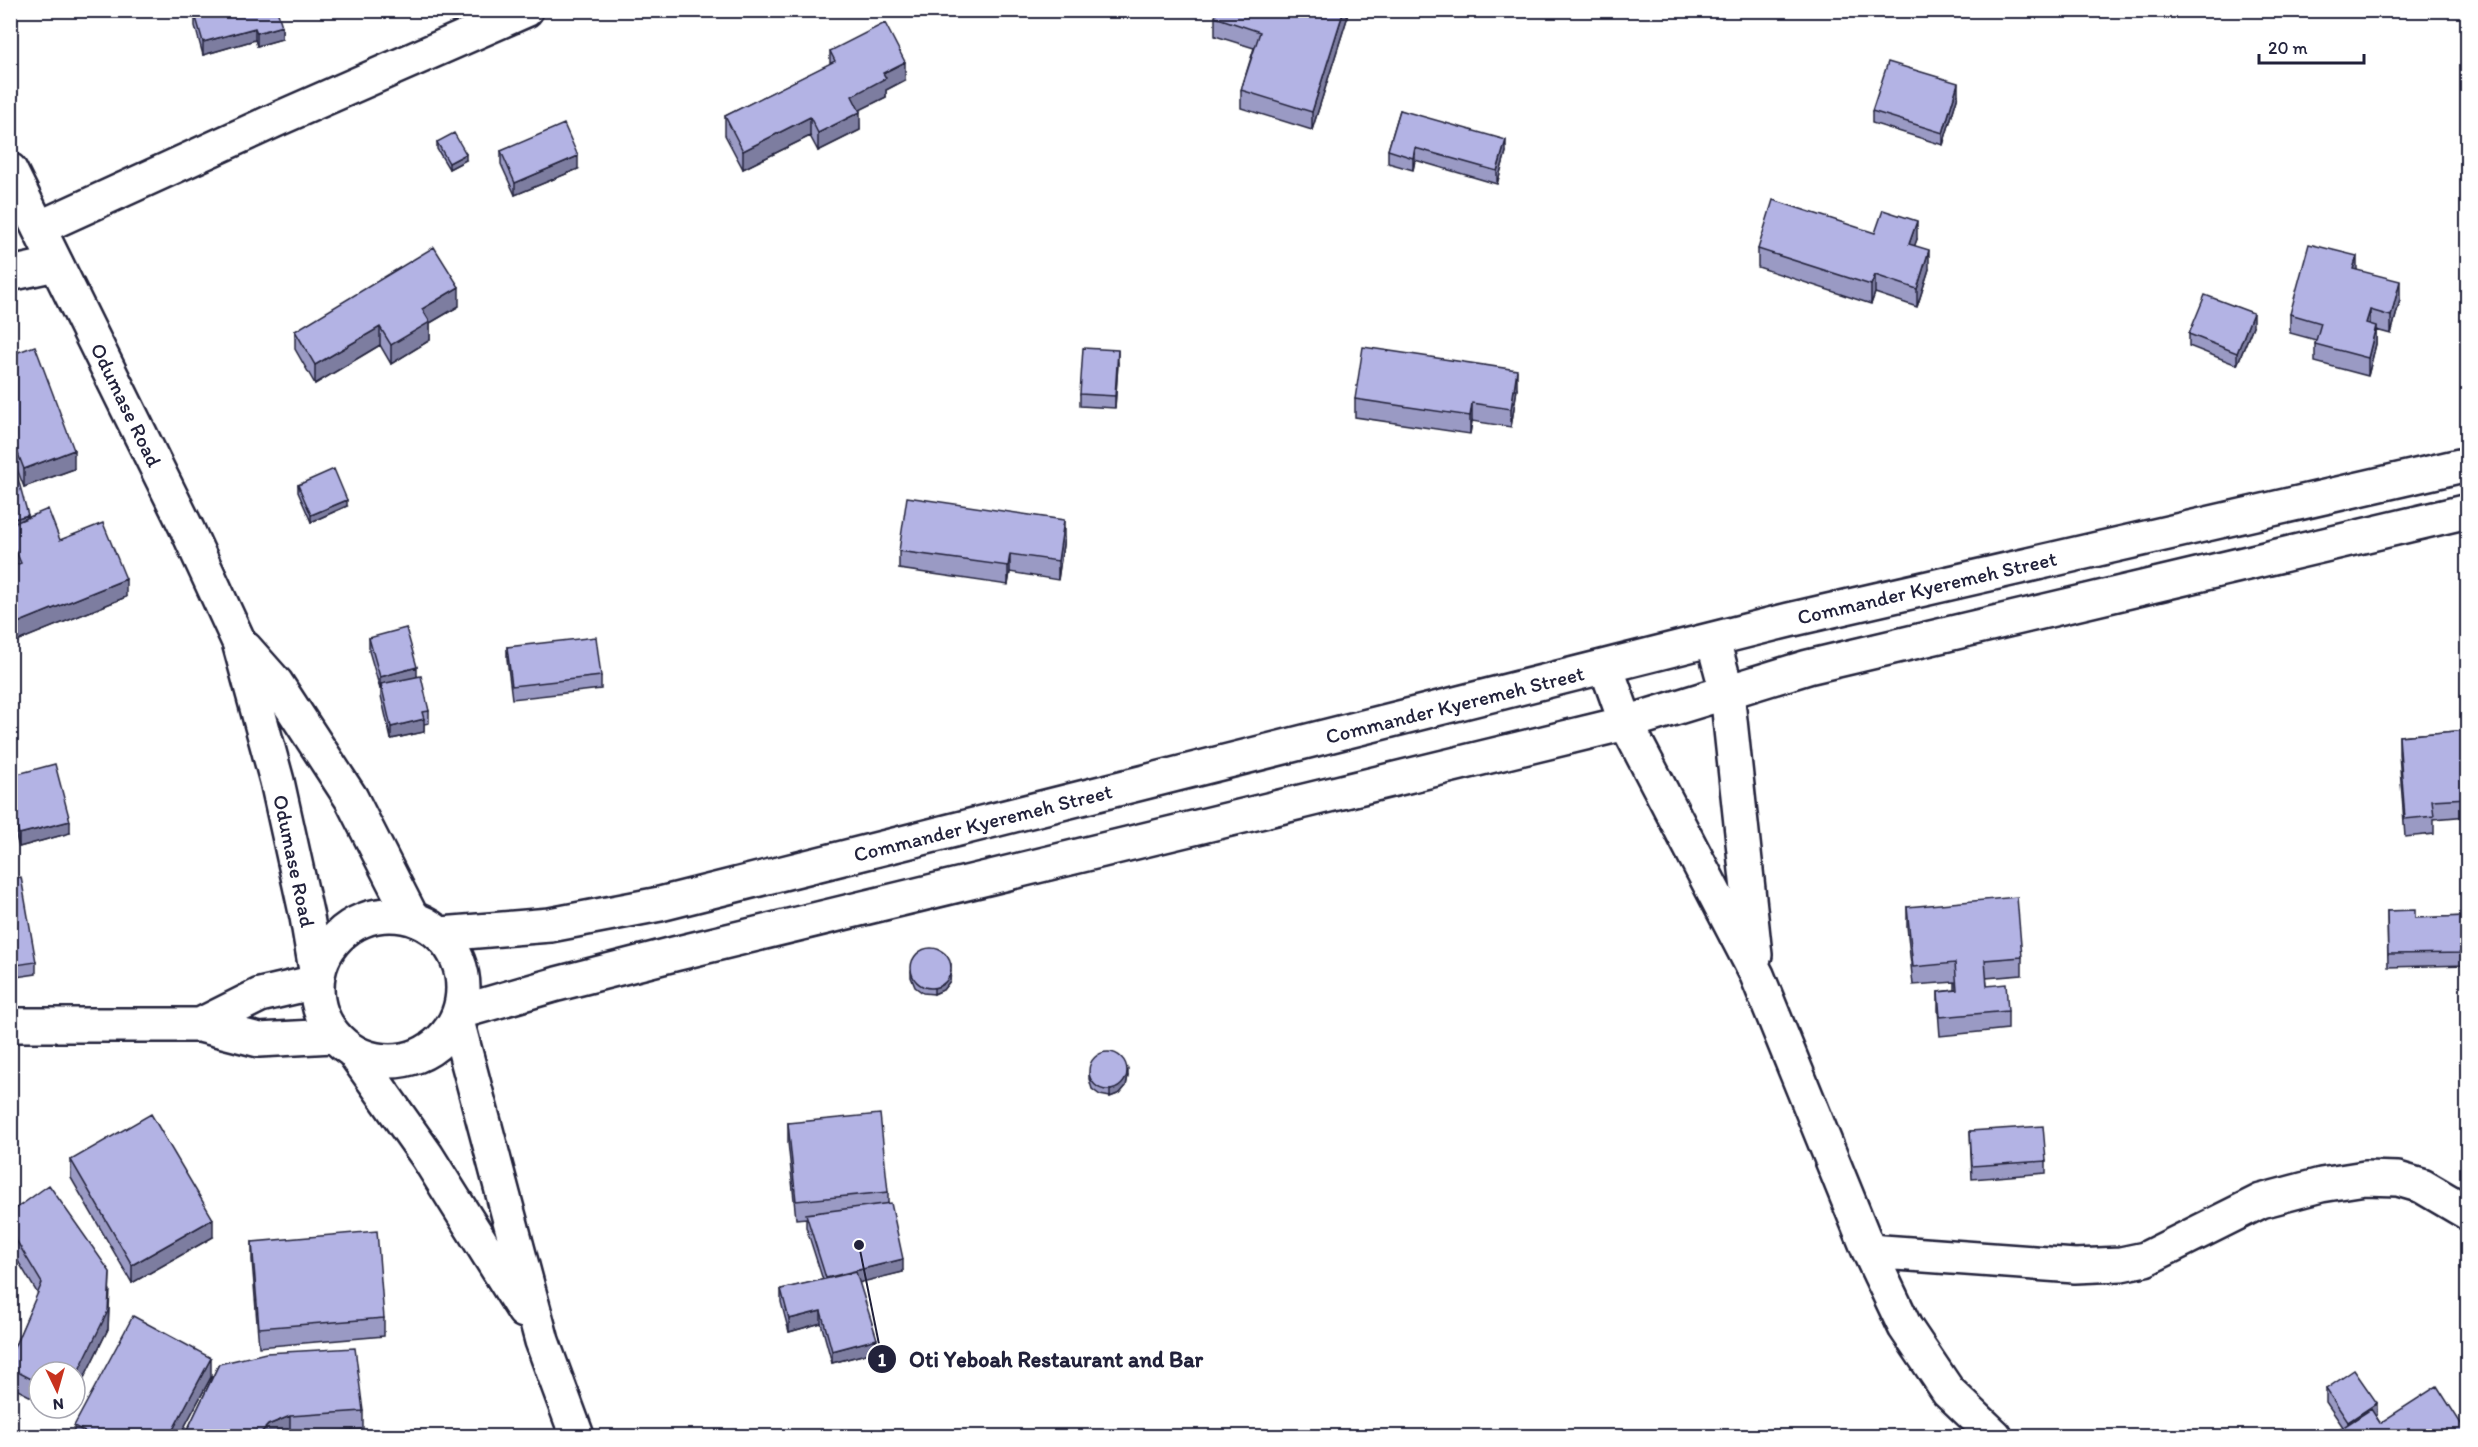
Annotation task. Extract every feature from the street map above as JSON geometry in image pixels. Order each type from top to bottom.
[{"type":"street","points":[[39,228],[280,118],[526,10]]},
{"type":"street","name":"Odumase Road","points":[[10,170],[187,530],[239,642],[277,781],[307,917],[316,979]]},
{"type":"street","points":[[10,274],[56,264]]},
{"type":"street","name":"Commander Kyeremeh Street","points":[[441,934],[550,925],[660,904],[1789,620],[2468,464]]},
{"type":"street","points":[[459,1017],[557,984],[674,954],[1626,723],[1809,667],[2468,511]]},
{"type":"street","points":[[1713,640],[1726,692],[1757,975]]},
{"type":"street","name":"Odumase Road","points":[[239,642],[276,683],[351,798],[412,918]]},
{"type":"street","points":[[1606,667],[1626,723],[1757,975],[1869,1251],[1905,1327],[1948,1391],[1995,1437]]},
{"type":"street","points":[[10,1025],[200,1025],[259,1040],[344,1045],[384,1062],[413,1059],[439,1045],[459,1017],[464,991],[462,970],[454,951],[441,934],[428,924],[412,918],[388,915],[363,920],[341,933],[326,952],[316,979],[319,1011],[344,1045],[427,1156],[542,1341]]},
{"type":"street","points":[[200,1025],[260,995],[316,979]]},
{"type":"street","points":[[459,1017],[542,1341],[577,1437]]},
{"type":"street","points":[[1869,1251],[2075,1266],[2121,1264],[2145,1259],[2261,1201],[2321,1185],[2365,1178],[2398,1179],[2422,1186],[2468,1213]]},
{"type":"building","points":[[206,10],[277,10],[282,26],[257,33],[255,28],[203,42],[195,14]]},
{"type":"building","points":[[1217,10],[1344,10],[1312,112],[1241,90],[1260,32],[1215,17]]},
{"type":"building","points":[[885,23],[905,62],[883,73],[886,78],[852,96],[860,112],[818,133],[810,117],[743,151],[725,116],[835,61],[830,51]]},
{"type":"building","points":[[1888,62],[1958,83],[1943,133],[1872,111]]},
{"type":"building","points":[[1400,110],[1506,140],[1497,171],[1415,148],[1413,158],[1388,150]]},
{"type":"building","points":[[564,124],[578,156],[515,183],[501,151]]},
{"type":"building","points":[[454,133],[466,154],[449,163],[437,142]]},
{"type":"building","points":[[1773,200],[1875,233],[1883,210],[1917,221],[1909,244],[1929,250],[1917,289],[1875,275],[1871,285],[1758,249]]},
{"type":"building","points":[[2309,244],[2357,256],[2353,269],[2400,281],[2391,316],[2370,310],[2366,323],[2376,326],[2368,358],[2315,344],[2321,323],[2290,314]]},
{"type":"building","points":[[434,247],[459,287],[422,309],[430,322],[391,345],[380,327],[315,365],[295,331]]},
{"type":"building","points":[[2205,295],[2253,313],[2237,353],[2189,334]]},
{"type":"building","points":[[35,346],[74,450],[24,469],[10,433],[10,355]]},
{"type":"building","points":[[1363,347],[1517,370],[1511,409],[1472,403],[1470,416],[1355,399]]},
{"type":"building","points":[[1083,348],[1118,350],[1115,396],[1080,394]]},
{"type":"building","points":[[15,468],[28,515],[10,520],[10,469]]},
{"type":"building","points":[[334,469],[347,500],[311,515],[298,485]]},
{"type":"building","points":[[907,497],[1064,520],[1058,561],[1010,554],[1008,566],[899,551]]},
{"type":"building","points":[[48,509],[60,540],[103,523],[126,579],[10,626],[10,567],[21,563],[10,538],[10,525]]},
{"type":"building","points":[[406,628],[417,667],[380,677],[369,638]]},
{"type":"building","points":[[596,637],[601,676],[512,686],[507,647]]},
{"type":"building","points":[[421,676],[429,711],[422,712],[424,719],[391,727],[381,684]]},
{"type":"building","points":[[2468,730],[2468,798],[2432,800],[2434,816],[2405,819],[2399,736]]},
{"type":"building","points":[[55,764],[70,821],[19,834],[10,802],[10,776]]},
{"type":"building","points":[[21,877],[36,962],[10,966],[10,879]]},
{"type":"building","points":[[2017,897],[2022,957],[1985,960],[1987,986],[2006,984],[2008,1011],[1940,1017],[1938,992],[1957,990],[1955,963],[1913,967],[1907,907]]},
{"type":"building","points":[[2415,910],[2415,918],[2468,916],[2468,953],[2388,954],[2387,911]]},
{"type":"building","points":[[931,948],[945,954],[951,968],[945,982],[931,988],[917,982],[911,968],[917,954]]},
{"type":"building","points":[[1108,1052],[1115,1053],[1121,1058],[1126,1064],[1126,1078],[1121,1084],[1115,1089],[1108,1090],[1101,1089],[1095,1084],[1090,1078],[1089,1071],[1090,1064],[1095,1058],[1101,1053]]},
{"type":"building","points":[[151,1114],[213,1219],[132,1265],[71,1160]]},
{"type":"building","points":[[880,1114],[888,1192],[796,1201],[788,1123]]},
{"type":"building","points":[[2043,1126],[2046,1161],[1972,1166],[1970,1131]]},
{"type":"building","points":[[49,1185],[110,1272],[108,1311],[84,1360],[27,1360],[27,1377],[10,1368],[10,1357],[42,1283],[10,1230],[10,1213]]},
{"type":"building","points":[[891,1203],[903,1259],[826,1278],[806,1214]]},
{"type":"building","points":[[377,1231],[384,1318],[259,1328],[252,1242]]},
{"type":"building","points":[[856,1272],[877,1339],[832,1351],[821,1311],[789,1319],[781,1289]]},
{"type":"building","points":[[133,1316],[211,1358],[169,1437],[94,1437],[74,1426],[77,1420],[87,1420],[87,1402]]},
{"type":"building","points":[[355,1348],[363,1411],[290,1416],[268,1425],[257,1437],[184,1437],[219,1364],[266,1353]]},
{"type":"building","points":[[2354,1370],[2377,1403],[2348,1422],[2326,1389]]},
{"type":"building","points":[[2437,1386],[2467,1433],[2461,1437],[2328,1437],[2371,1409],[2380,1423]]},
{"type":"place","name":"Oti Yeboah Restaurant and Bar","points":[[859,1245]]}]
